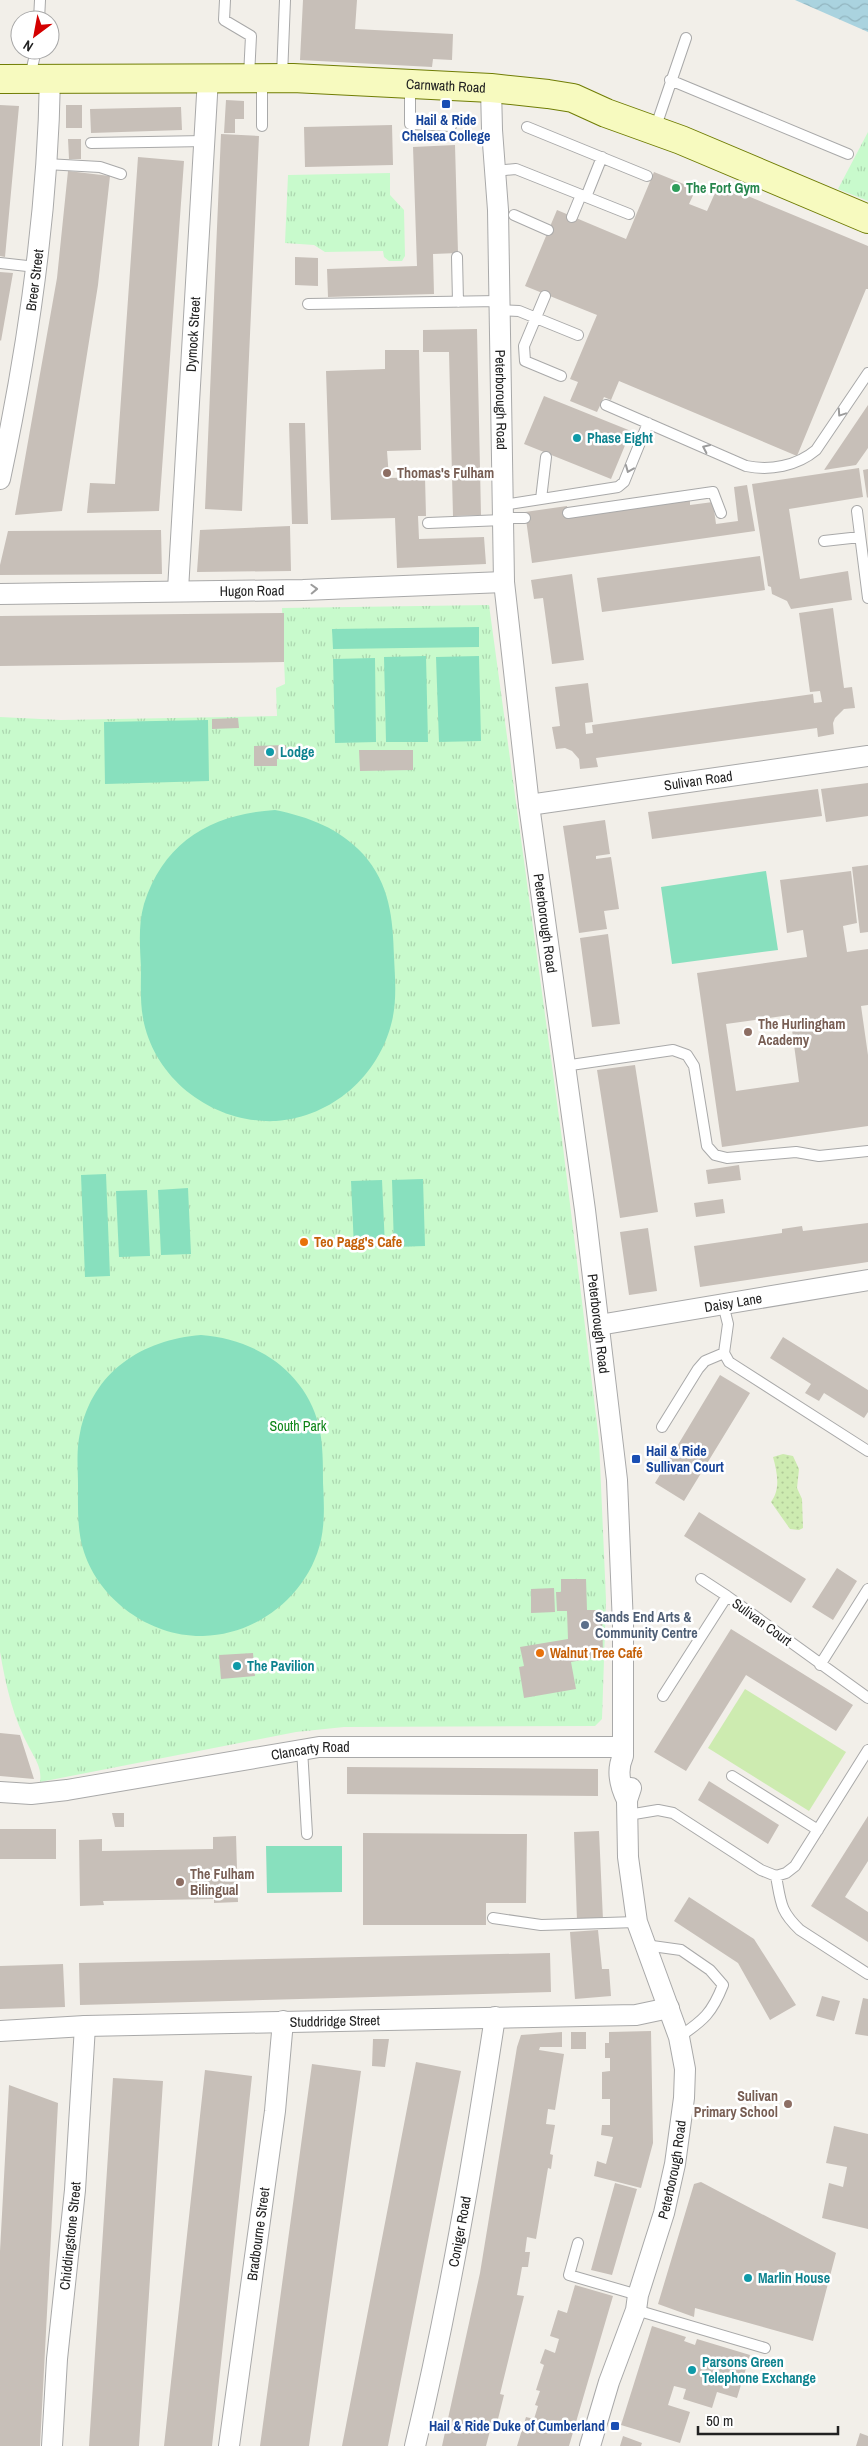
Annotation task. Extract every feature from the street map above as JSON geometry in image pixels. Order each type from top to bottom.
[{"type":"street","name":"Carnwath Road","points":[[0,79],[40,77],[264,77],[491,88],[573,98],[606,113],[655,130],[868,219]]},
{"type":"street","name":"Breer Street","points":[[0,479],[17,402],[36,267],[46,164],[40,77]]},
{"type":"street","name":"Dymock Street","points":[[178,590],[208,78]]},
{"type":"street","name":"Peterborough Road","points":[[491,88],[492,130],[496,171],[504,582],[529,805],[564,1066],[586,1210],[617,1480],[623,1625],[623,1752],[619,1764],[621,1787],[628,1808],[628,1856],[637,1922],[679,2037],[685,2069],[684,2098],[675,2164],[664,2213],[637,2303],[609,2382],[590,2446]]},
{"type":"street","name":"Hugon Road","points":[[0,594],[178,590],[303,590],[504,582]]},
{"type":"street","name":"Sulivan Road","points":[[529,805],[868,756]]},
{"type":"street","name":"Daisy Lane","points":[[599,1325],[868,1280]]},
{"type":"street","name":"Clancarty Road","points":[[0,1792],[32,1794],[67,1790],[313,1745],[623,1752]]},
{"type":"street","name":"Studdridge Street","points":[[0,2031],[84,2026],[636,2015],[669,2008]]},
{"type":"street","name":"Coniger Road","points":[[415,2446],[438,2351],[469,2185],[495,2017]]},
{"type":"street","name":"Bradbourne Street","points":[[229,2446],[271,2139],[284,2021]]},
{"type":"street","name":"Chiddingstone Street","points":[[52,2446],[57,2359],[75,2190],[84,2026]]},
{"type":"lane","points":[[225,0],[224,20],[251,36],[264,77]]},
{"type":"lane","points":[[262,126],[264,77],[285,0]]},
{"type":"lane","points":[[655,130],[670,80],[686,38]]},
{"type":"lane","points":[[37,60],[40,77]]},
{"type":"lane","points":[[670,80],[848,154]]},
{"type":"lane","points":[[410,85],[410,124],[451,126]]},
{"type":"lane","points":[[527,127],[646,176]]},
{"type":"lane","points":[[91,143],[205,142]]},
{"type":"lane","points":[[572,217],[602,158]]},
{"type":"lane","points":[[46,164],[100,167],[121,174]]},
{"type":"lane","points":[[496,171],[516,169],[629,214]]},
{"type":"lane","points":[[514,215],[548,230]]},
{"type":"lane","points":[[458,257],[458,302]]},
{"type":"lane","points":[[0,263],[36,267]]},
{"type":"lane","points":[[545,296],[524,346],[525,361],[560,376]]},
{"type":"lane","points":[[308,304],[458,302],[499,306],[536,317],[578,335]]},
{"type":"lane","points":[[606,405],[746,466],[756,468],[791,464],[805,459],[816,450],[868,373]]},
{"type":"lane","points":[[428,523],[503,514],[541,499],[618,488],[624,482],[648,423]]},
{"type":"lane","points":[[541,499],[546,457]]},
{"type":"lane","points":[[568,513],[713,492],[721,513]]},
{"type":"lane","points":[[857,511],[868,598]]},
{"type":"lane","points":[[503,514],[526,518]]},
{"type":"lane","points":[[824,541],[860,537]]},
{"type":"lane","points":[[564,1066],[674,1050],[687,1054],[694,1066],[706,1146],[715,1155],[722,1158],[796,1152],[819,1156],[868,1150]]},
{"type":"lane","points":[[723,1304],[728,1324],[724,1352],[730,1362],[868,1451]]},
{"type":"lane","points":[[662,1427],[698,1369],[705,1361],[724,1352]]},
{"type":"lane","points":[[702,1579],[727,1596]]},
{"type":"lane","points":[[820,1665],[868,1589]]},
{"type":"lane","name":"Sulivan Court","points":[[663,1696],[727,1596],[868,1698]]},
{"type":"lane","points":[[307,1834],[313,1745]]},
{"type":"lane","points":[[628,1808],[673,1813],[761,1870],[776,1876],[786,1873],[795,1866],[868,1750]]},
{"type":"lane","points":[[732,1776],[818,1830]]},
{"type":"lane","points":[[776,1876],[783,1912],[791,1921],[800,1930],[868,1974]]},
{"type":"lane","points":[[493,1918],[541,1925],[637,1922]]},
{"type":"lane","points":[[645,1945],[681,1950],[710,1970],[723,1985],[714,2008],[695,2027],[679,2037]]},
{"type":"lane","points":[[578,2243],[569,2275],[637,2303],[765,2348]]},
{"type":"green space","points":[[868,132],[868,201],[838,189]]},
{"type":"green space","points":[[390,173],[390,195],[404,210],[405,256],[402,261],[389,261],[384,257],[383,251],[325,252],[314,245],[285,243],[288,175]]},
{"type":"green space","name":"South Park","points":[[489,605],[562,1139],[599,1440],[606,1600],[602,1719],[595,1726],[344,1727],[296,1732],[40,1782],[38,1765],[19,1726],[11,1702],[0,1652],[0,717],[61,720],[277,716],[276,688],[285,684],[282,608]]},
{"type":"green space","points":[[479,627],[479,647],[333,649],[332,629]]},
{"type":"green space","points":[[426,656],[428,742],[386,742],[384,657]]},
{"type":"green space","points":[[479,656],[481,741],[439,742],[436,657]]},
{"type":"green space","points":[[375,658],[376,742],[335,743],[333,659]]},
{"type":"green space","points":[[208,720],[209,781],[105,784],[104,722]]},
{"type":"green space","points":[[275,810],[300,816],[334,830],[354,845],[372,865],[384,890],[391,916],[395,989],[394,1013],[386,1041],[364,1076],[334,1102],[297,1118],[276,1121],[253,1120],[231,1115],[210,1106],[190,1094],[174,1079],[160,1061],[149,1040],[143,1018],[140,936],[144,904],[153,882],[164,863],[178,848],[193,835],[211,825],[252,813]]},
{"type":"green space","points":[[766,871],[778,950],[672,964],[661,887]]},
{"type":"green space","points":[[106,1174],[110,1276],[85,1277],[81,1175]]},
{"type":"green space","points":[[423,1179],[425,1246],[394,1247],[392,1180]]},
{"type":"green space","points":[[382,1180],[385,1247],[354,1248],[351,1181]]},
{"type":"green space","points":[[188,1188],[191,1254],[161,1255],[158,1190]]},
{"type":"green space","points":[[147,1190],[150,1256],[119,1257],[116,1191]]},
{"type":"green space","points":[[201,1335],[240,1343],[258,1351],[275,1361],[290,1374],[302,1389],[312,1406],[319,1426],[324,1504],[321,1540],[315,1560],[293,1594],[278,1608],[243,1628],[223,1634],[203,1636],[184,1635],[147,1623],[130,1613],[115,1600],[102,1586],[84,1552],[80,1536],[78,1511],[79,1439],[87,1411],[96,1392],[108,1376],[140,1352],[179,1338]]},
{"type":"green space","points":[[783,1454],[793,1456],[799,1469],[797,1488],[802,1499],[803,1528],[799,1530],[790,1529],[771,1502],[777,1486],[777,1474],[773,1457]]},
{"type":"green space","points":[[745,1689],[846,1752],[809,1811],[708,1748]]},
{"type":"green space","points":[[266,1846],[342,1846],[342,1892],[267,1893]]},
{"type":"water","points":[[795,0],[868,0],[868,32]]},
{"type":"building","points":[[303,0],[357,0],[355,29],[453,34],[452,60],[433,59],[432,67],[300,60]]},
{"type":"building","points":[[226,100],[244,101],[244,119],[235,119],[235,133],[224,133]]},
{"type":"building","points":[[0,105],[19,106],[5,257],[0,256]]},
{"type":"building","points":[[66,105],[82,105],[82,128],[66,128]]},
{"type":"building","points":[[181,107],[182,130],[91,133],[90,109]]},
{"type":"building","points":[[392,125],[393,165],[305,167],[304,127]]},
{"type":"building","points":[[221,134],[259,136],[242,511],[205,509]]},
{"type":"building","points":[[68,139],[81,139],[81,159],[69,159]]},
{"type":"building","points":[[455,145],[458,253],[433,254],[434,294],[328,297],[327,269],[417,266],[413,147]]},
{"type":"building","points":[[138,157],[184,161],[159,511],[87,513],[90,483],[115,484]]},
{"type":"building","points":[[68,171],[110,176],[98,285],[62,511],[15,515],[57,278]]},
{"type":"building","points":[[654,172],[696,189],[689,204],[707,211],[719,184],[868,246],[868,289],[866,289],[797,456],[619,381],[611,400],[604,397],[597,412],[570,401],[578,382],[570,379],[597,315],[525,286],[557,210],[626,239]]},
{"type":"building","points":[[295,257],[318,258],[318,286],[295,285]]},
{"type":"building","points":[[0,272],[13,273],[1,341],[0,340]]},
{"type":"building","points":[[477,329],[481,515],[453,516],[449,352],[423,352],[423,330]]},
{"type":"building","points":[[385,350],[419,350],[421,450],[387,451],[389,478],[425,477],[426,516],[418,516],[419,539],[484,537],[486,564],[397,568],[395,518],[331,520],[326,371],[385,369]]},
{"type":"building","name":"Phase Eight","points":[[544,396],[631,431],[611,479],[524,444]]},
{"type":"building","points":[[868,405],[868,448],[856,465],[824,470]]},
{"type":"building","points":[[289,423],[305,423],[308,524],[292,524]]},
{"type":"building","points":[[859,468],[863,497],[789,509],[800,579],[848,571],[852,600],[791,609],[787,601],[772,594],[771,587],[768,586],[752,484]]},
{"type":"building","points":[[868,469],[868,497],[867,498],[863,470]]},
{"type":"building","points":[[747,485],[755,531],[532,563],[525,512],[567,506],[568,518],[690,500],[690,505],[713,502],[716,524],[738,521],[734,487]]},
{"type":"building","points":[[290,526],[291,571],[197,572],[200,530]]},
{"type":"building","points":[[161,530],[162,574],[0,575],[0,565],[8,531]]},
{"type":"building","points":[[760,556],[765,590],[602,612],[597,578]]},
{"type":"building","points":[[572,574],[584,660],[552,664],[543,598],[534,599],[531,580]]},
{"type":"building","points":[[833,608],[844,688],[852,687],[855,708],[844,709],[835,718],[833,723],[834,734],[818,737],[817,728],[596,758],[598,767],[580,769],[579,759],[572,751],[565,748],[556,749],[552,727],[560,726],[555,687],[588,683],[593,722],[585,723],[586,734],[593,733],[592,725],[813,694],[814,703],[822,702],[820,691],[810,692],[799,613]]},
{"type":"building","points":[[284,613],[284,662],[0,666],[0,616]]},
{"type":"building","points":[[238,718],[239,728],[212,729],[212,719]]},
{"type":"building","name":"Lodge","points":[[286,745],[287,758],[277,759],[277,766],[254,766],[254,746]]},
{"type":"building","points":[[359,750],[413,750],[413,770],[360,771]]},
{"type":"building","points":[[868,783],[868,816],[826,822],[821,789]]},
{"type":"building","points":[[818,789],[822,816],[652,839],[648,812]]},
{"type":"building","points":[[605,820],[610,854],[596,856],[596,859],[611,857],[619,909],[604,911],[607,929],[579,933],[563,826]]},
{"type":"building","points":[[868,865],[868,932],[860,933],[852,867]]},
{"type":"building","points":[[851,871],[857,923],[843,926],[847,952],[868,949],[868,1005],[861,1006],[868,1055],[868,1126],[722,1147],[697,973],[807,957],[803,930],[787,933],[780,880]],"holes":[[[790,1015],[799,1082],[736,1091],[726,1024]]]},
{"type":"building","points":[[608,934],[620,1024],[592,1027],[580,938]]},
{"type":"building","points":[[635,1065],[658,1212],[620,1218],[597,1070]]},
{"type":"building","points":[[739,1165],[741,1180],[708,1184],[706,1170]]},
{"type":"building","points":[[723,1199],[725,1213],[696,1217],[694,1203]]},
{"type":"building","points":[[868,1223],[868,1262],[700,1287],[694,1246],[782,1233],[782,1229],[802,1226],[803,1231]]},
{"type":"building","points":[[648,1228],[657,1291],[629,1295],[620,1232]]},
{"type":"building","points":[[783,1337],[868,1390],[868,1412],[864,1418],[824,1393],[819,1401],[805,1393],[811,1384],[770,1358]]},
{"type":"building","points":[[720,1375],[750,1393],[684,1501],[655,1483]]},
{"type":"building","points":[[699,1512],[806,1579],[791,1603],[684,1536]]},
{"type":"building","points":[[837,1568],[857,1581],[833,1620],[812,1607]]},
{"type":"building","name":"Sands End Arts & Community Centre","points":[[561,1579],[586,1579],[587,1610],[602,1610],[603,1656],[571,1662],[576,1689],[524,1698],[519,1667],[524,1666],[520,1647],[568,1639],[567,1611],[557,1611],[556,1592],[561,1592]]},
{"type":"building","points":[[554,1588],[555,1612],[531,1613],[531,1589]]},
{"type":"building","points":[[731,1629],[853,1705],[836,1731],[746,1675],[686,1771],[654,1752]]},
{"type":"building","name":"The Pavilion","points":[[253,1653],[255,1676],[221,1679],[219,1655]]},
{"type":"building","points":[[0,1733],[20,1735],[34,1779],[0,1776]]},
{"type":"building","points":[[347,1767],[598,1769],[598,1796],[347,1794]]},
{"type":"building","points":[[709,1781],[779,1825],[768,1844],[698,1800]]},
{"type":"building","points":[[112,1813],[124,1813],[124,1827],[115,1827]]},
{"type":"building","points":[[868,1816],[868,1861],[845,1897],[868,1912],[868,1942],[811,1906]]},
{"type":"building","points":[[0,1829],[56,1829],[56,1859],[0,1859]]},
{"type":"building","points":[[599,1831],[603,1920],[577,1921],[574,1832]]},
{"type":"building","points":[[363,1833],[527,1834],[526,1903],[486,1903],[486,1925],[363,1925]]},
{"type":"building","points":[[236,1836],[238,1902],[214,1903],[214,1899],[103,1901],[104,1905],[80,1906],[79,1840],[102,1839],[102,1851],[213,1849],[213,1837]]},
{"type":"building","points":[[689,1897],[754,1939],[796,2005],[770,2020],[738,1963],[674,1921]]},
{"type":"building","points":[[598,1930],[602,1969],[609,1969],[611,1996],[575,1999],[570,1932]]},
{"type":"building","points":[[550,1953],[551,1992],[80,2005],[79,1963]]},
{"type":"building","points":[[63,1964],[65,2007],[0,2009],[0,1966]]},
{"type":"building","points":[[822,1996],[840,2001],[834,2021],[816,2016]]},
{"type":"building","points":[[863,1998],[868,1999],[868,2036],[855,2034]]},
{"type":"building","points":[[651,2031],[653,2143],[641,2188],[594,2176],[597,2161],[606,2164],[613,2137],[601,2135],[602,2125],[610,2125],[610,2099],[602,2099],[602,2072],[610,2071],[610,2058],[605,2058],[605,2043],[609,2043],[609,2032]]},
{"type":"building","points":[[562,2032],[562,2047],[540,2047],[539,2050],[564,2054],[555,2110],[548,2109],[546,2124],[555,2125],[550,2154],[553,2155],[551,2169],[548,2168],[536,2239],[527,2237],[525,2252],[530,2252],[528,2267],[522,2267],[517,2295],[524,2296],[500,2394],[504,2395],[497,2423],[492,2423],[486,2446],[442,2446],[480,2273],[517,2047],[521,2035]]},
{"type":"building","points":[[571,2032],[586,2032],[586,2049],[571,2049]]},
{"type":"building","points":[[373,2039],[389,2039],[385,2067],[372,2066]]},
{"type":"building","points":[[416,2062],[461,2071],[388,2446],[342,2446]]},
{"type":"building","points":[[312,2064],[361,2071],[309,2446],[260,2446]]},
{"type":"building","points":[[205,2070],[252,2076],[212,2446],[164,2446]]},
{"type":"building","points":[[113,2078],[163,2081],[139,2446],[89,2446]]},
{"type":"building","points":[[9,2085],[58,2103],[40,2446],[0,2446],[0,2251]]},
{"type":"building","points":[[834,2126],[868,2134],[868,2229],[822,2218],[829,2183],[843,2187],[847,2167],[826,2163]]},
{"type":"building","name":"Marlin House","points":[[701,2182],[836,2253],[813,2341],[695,2308],[694,2317],[658,2304],[694,2184]]},
{"type":"building","points":[[615,2183],[637,2189],[612,2275],[591,2270]]},
{"type":"building","points":[[575,2285],[613,2296],[569,2446],[517,2446],[526,2417],[534,2419],[538,2406],[535,2405],[540,2391],[536,2390],[544,2365],[540,2363],[545,2349],[555,2353],[559,2339],[550,2336],[558,2310],[567,2313]]},
{"type":"building","name":"Parsons Green Telephone Exchange","points":[[652,2326],[686,2337],[684,2341],[695,2345],[697,2339],[750,2355],[737,2398],[717,2392],[712,2408],[683,2399],[686,2389],[674,2386],[668,2405],[690,2412],[680,2443],[621,2425]]},
{"type":"building","points":[[860,2433],[868,2436],[868,2446],[856,2446]]},
{"type":"building","points":[[623,2436],[642,2443],[641,2446],[620,2446]]},
{"type":"place","name":"Hail & Ride Chelsea College","points":[[446,104]]},
{"type":"place","name":"The Fort Gym","points":[[676,188]]},
{"type":"place","name":"Phase Eight","points":[[577,438]]},
{"type":"place","name":"Thomas's Fulham","points":[[387,473]]},
{"type":"place","name":"Lodge","points":[[270,752]]},
{"type":"place","name":"The Hurlingham Academy","points":[[748,1032]]},
{"type":"place","name":"Teo Pagg's Cafe","points":[[304,1242]]},
{"type":"place","name":"Hail & Ride Sullivan Court","points":[[636,1459]]},
{"type":"place","name":"Sands End Arts & Community Centre","points":[[585,1625]]},
{"type":"place","name":"Walnut Tree Café","points":[[540,1653]]},
{"type":"place","name":"The Pavilion","points":[[237,1666]]},
{"type":"place","name":"The Fulham Bilingual","points":[[180,1882]]},
{"type":"place","name":"Sulivan Primary School","points":[[788,2104]]},
{"type":"place","name":"Marlin House","points":[[748,2278]]},
{"type":"place","name":"Parsons Green Telephone Exchange","points":[[692,2370]]},
{"type":"place","name":"Hail & Ride Duke of Cumberland","points":[[615,2426]]}]
